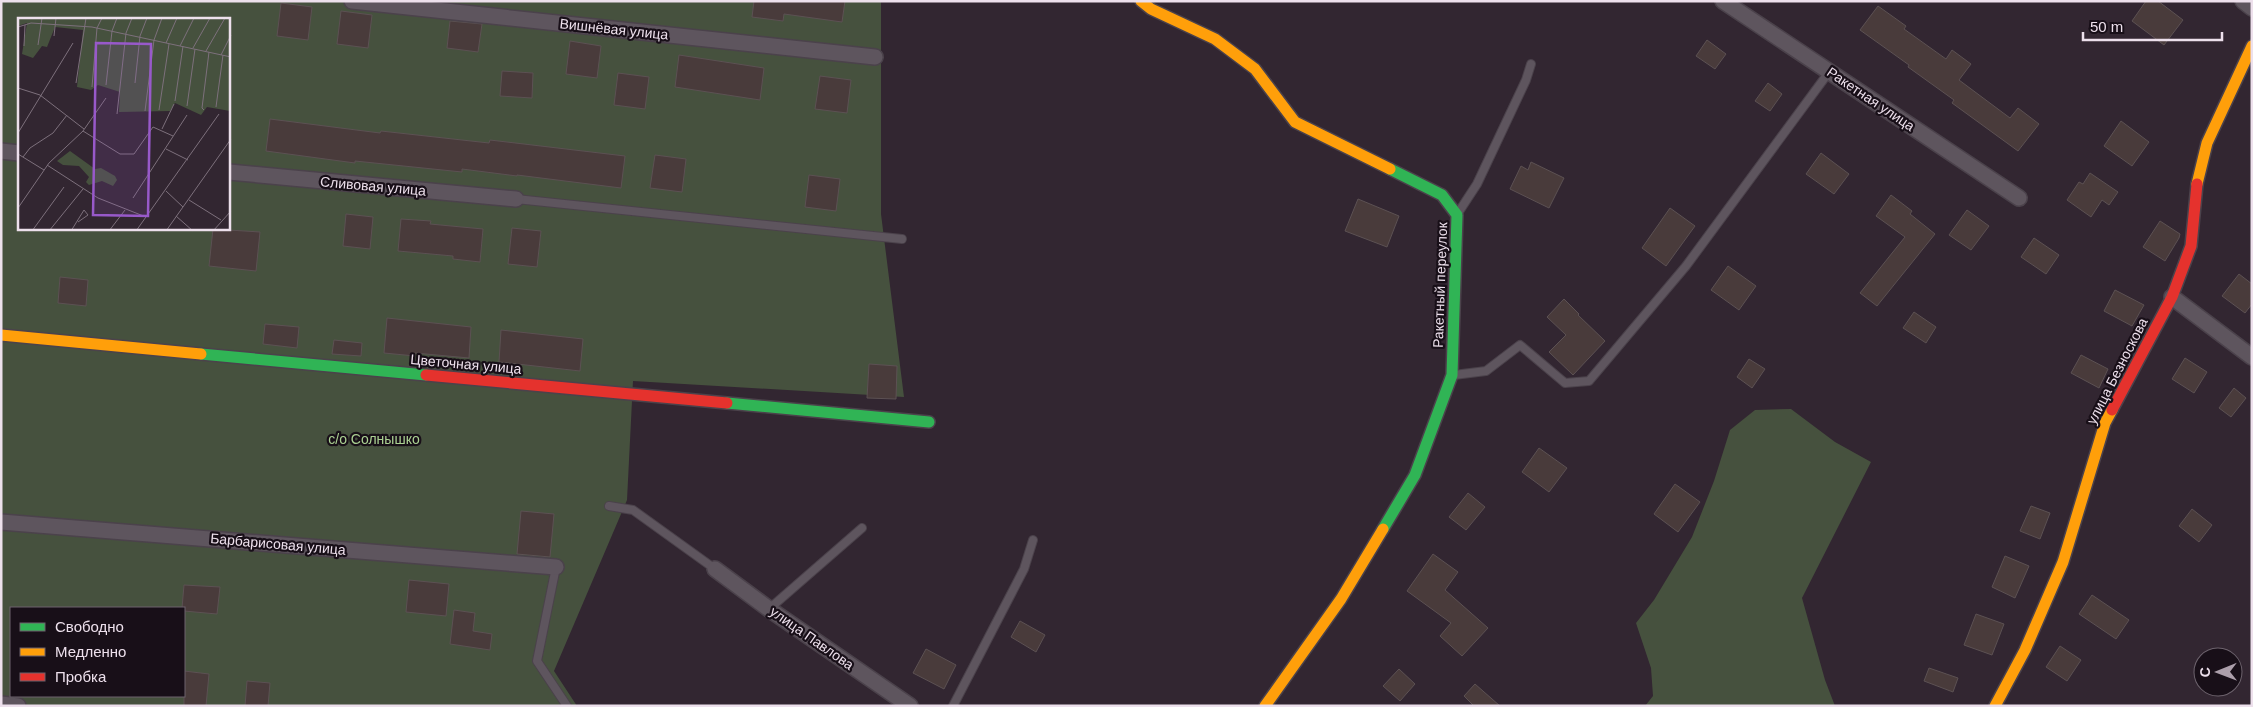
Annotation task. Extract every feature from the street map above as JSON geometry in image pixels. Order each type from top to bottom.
[{"type":"street","name":"Вишнёвая улица","points":[[352,1],[875,57]]},
{"type":"street","name":"Ракетный переулок","points":[[1141,1],[1151,9],[1215,39],[1255,69],[1295,122],[1442,195],[1457,215],[1452,375],[1415,476],[1341,599],[1265,706]]},
{"type":"street","name":"Ракетная улица","points":[[1723,1],[2019,198]]},
{"type":"street","points":[[2242,1],[2252,8]]},
{"type":"street","name":"улица Безноскова","points":[[1995,706],[2025,650],[2063,562],[2105,423],[2172,297],[2191,246],[2197,183],[2207,143],[2252,46]]},
{"type":"street","points":[[1,151],[18,153]]},
{"type":"street","name":"Сливовая улица","points":[[230,172],[516,200]]},
{"type":"street","points":[[2172,297],[2252,357]]},
{"type":"street","name":"Цветочная улица","points":[[1,335],[929,422]]},
{"type":"street","name":"Барбарисовая улица","points":[[1,522],[556,567]]},
{"type":"street","name":"улица Павлова","points":[[716,569],[910,706]]},
{"type":"street","points":[[1,704],[18,706]]},
{"type":"lane","points":[[1457,215],[1477,184],[1526,80],[1531,64]]},
{"type":"lane","points":[[1452,375],[1486,371],[1520,345],[1565,383],[1589,382],[1686,266],[1829,72]]},
{"type":"lane","points":[[516,200],[902,239]]},
{"type":"lane","points":[[609,506],[633,510],[716,569]]},
{"type":"lane","points":[[769,608],[862,528]]},
{"type":"lane","points":[[954,706],[1024,569],[1034,540]]},
{"type":"lane","points":[[556,567],[537,661],[567,706]]},
{"type":"green space","name":"с/о Солнышко","points":[[1,1],[881,1],[881,214],[904,397],[633,381],[627,500],[554,671],[577,706],[1,706]]},
{"type":"green space","points":[[1791,409],[1835,442],[1871,462],[1802,598],[1825,680],[1835,706],[1645,706],[1653,696],[1651,668],[1636,623],[1654,600],[1692,537],[1714,481],[1730,430],[1755,410]]},
{"type":"building","points":[[754,1],[845,1],[842,22],[784,14],[783,21],[752,17]]},
{"type":"building","points":[[2146,1],[2158,1],[2183,20],[2164,45],[2132,21]]},
{"type":"building","points":[[281,3],[312,7],[308,40],[277,36]]},
{"type":"building","points":[[1878,6],[1906,26],[1904,29],[1946,59],[1952,50],[1971,64],[1959,80],[2010,118],[2018,108],[2039,124],[2018,151],[1952,103],[1954,100],[1860,30]]},
{"type":"building","points":[[341,11],[372,15],[368,48],[337,44]]},
{"type":"building","points":[[450,21],[482,24],[478,52],[447,48]]},
{"type":"building","points":[[1707,40],[1726,54],[1715,69],[1696,56]]},
{"type":"building","points":[[570,41],[601,46],[597,78],[566,74]]},
{"type":"building","points":[[679,55],[764,68],[760,100],[675,87]]},
{"type":"building","points":[[502,71],[533,73],[532,98],[500,96]]},
{"type":"building","points":[[618,73],[649,77],[645,109],[614,105]]},
{"type":"building","points":[[820,76],[851,80],[847,113],[815,109]]},
{"type":"building","points":[[1768,83],[1782,94],[1770,111],[1755,101]]},
{"type":"building","points":[[270,119],[380,133],[381,131],[489,143],[490,140],[625,156],[621,188],[462,169],[462,172],[355,161],[355,163],[266,151]]},
{"type":"building","points":[[2121,121],[2149,142],[2132,166],[2104,146]]},
{"type":"building","points":[[1821,153],[1849,174],[1834,194],[1806,174]]},
{"type":"building","points":[[655,155],[686,159],[682,192],[650,188]]},
{"type":"building","points":[[1531,162],[1564,178],[1549,208],[1510,189],[1521,166],[1528,170]]},
{"type":"building","points":[[2090,173],[2118,192],[2109,205],[2102,200],[2091,217],[2067,200],[2079,182],[2083,184]]},
{"type":"building","points":[[809,175],[840,179],[836,211],[805,207]]},
{"type":"building","points":[[1891,195],[1912,211],[1910,214],[1935,234],[1877,306],[1860,293],[1905,237],[1876,216]]},
{"type":"building","points":[[1358,199],[1399,216],[1387,247],[1345,231]]},
{"type":"building","points":[[1670,208],[1695,226],[1666,266],[1642,248]]},
{"type":"building","points":[[1967,210],[1989,226],[1971,250],[1949,235]]},
{"type":"building","points":[[346,214],[373,217],[370,249],[343,246]]},
{"type":"building","points":[[401,219],[431,221],[430,224],[483,229],[480,262],[453,259],[453,256],[398,251]]},
{"type":"building","points":[[2160,221],[2180,234],[2165,261],[2143,247]]},
{"type":"building","points":[[512,228],[541,231],[537,267],[508,264]]},
{"type":"building","points":[[213,230],[260,232],[256,271],[209,266]]},
{"type":"building","points":[[2034,238],[2059,255],[2046,274],[2021,257]]},
{"type":"building","points":[[1728,266],[1756,286],[1739,310],[1711,290]]},
{"type":"building","points":[[2239,274],[2252,284],[2252,304],[2245,313],[2222,296]]},
{"type":"building","points":[[60,277],[88,280],[86,306],[58,303]]},
{"type":"building","points":[[2115,290],[2144,305],[2132,326],[2104,311]]},
{"type":"building","points":[[1564,299],[1605,341],[1573,375],[1549,352],[1566,335],[1547,317]]},
{"type":"building","points":[[1914,312],[1936,327],[1926,343],[1903,328]]},
{"type":"building","points":[[387,318],[471,327],[469,358],[415,353],[415,356],[384,353]]},
{"type":"building","points":[[265,324],[299,327],[297,348],[263,344]]},
{"type":"building","points":[[501,330],[583,339],[580,371],[499,362]]},
{"type":"building","points":[[334,340],[362,343],[361,356],[332,354]]},
{"type":"building","points":[[2081,355],[2108,369],[2099,388],[2071,373]]},
{"type":"building","points":[[2185,358],[2207,372],[2194,393],[2172,379]]},
{"type":"building","points":[[1749,359],[1765,369],[1752,388],[1737,377]]},
{"type":"building","points":[[869,364],[897,366],[896,399],[867,398]]},
{"type":"building","points":[[2234,388],[2246,398],[2231,417],[2219,408]]},
{"type":"building","points":[[1539,448],[1567,468],[1549,492],[1522,472]]},
{"type":"building","points":[[1675,484],[1700,502],[1678,532],[1654,514]]},
{"type":"building","points":[[1468,493],[1485,507],[1466,530],[1449,517]]},
{"type":"building","points":[[2031,506],[2050,513],[2040,539],[2020,531]]},
{"type":"building","points":[[2192,509],[2212,525],[2199,542],[2179,526]]},
{"type":"building","points":[[521,511],[554,514],[550,557],[517,554]]},
{"type":"building","points":[[1433,554],[1458,572],[1445,590],[1488,628],[1462,656],[1440,636],[1451,623],[1407,591]]},
{"type":"building","points":[[2005,556],[2029,566],[2015,598],[1992,587]]},
{"type":"building","points":[[409,580],[449,584],[446,616],[406,612]]},
{"type":"building","points":[[184,585],[220,587],[217,614],[185,611],[185,607],[182,607]]},
{"type":"building","points":[[2092,595],[2129,620],[2116,639],[2079,614]]},
{"type":"building","points":[[454,610],[475,613],[473,631],[492,634],[490,650],[450,644]]},
{"type":"building","points":[[1976,614],[2004,624],[1992,655],[1964,645]]},
{"type":"building","points":[[1020,621],[1045,635],[1036,652],[1011,637]]},
{"type":"building","points":[[2060,646],[2081,660],[2067,681],[2046,667]]},
{"type":"building","points":[[926,649],[956,665],[944,689],[913,673]]},
{"type":"building","points":[[1929,668],[1958,678],[1953,692],[1924,681]]},
{"type":"building","points":[[1399,669],[1415,684],[1400,701],[1383,686]]},
{"type":"building","points":[[185,671],[209,674],[206,706],[184,706]]},
{"type":"building","points":[[247,681],[270,683],[268,706],[245,706]]},
{"type":"building","points":[[1475,684],[1500,706],[1474,706],[1464,696]]},
{"type":"traffic: fast","points":[[1383,529],[1415,475],[1452,375],[1457,215],[1442,195],[1390,169]]},
{"type":"traffic: fast","points":[[201,354],[426,375]]},
{"type":"traffic: fast","points":[[727,403],[929,422]]},
{"type":"traffic: slow","points":[[1141,1],[1151,9],[1215,39],[1255,69],[1295,122],[1390,169]]},
{"type":"traffic: slow","points":[[2197,184],[2207,143],[2252,46]]},
{"type":"traffic: slow","points":[[1,335],[201,354]]},
{"type":"traffic: slow","points":[[1995,706],[2025,650],[2063,562],[2105,423],[2112,410]]},
{"type":"traffic: slow","points":[[1265,706],[1341,599],[1383,529]]},
{"type":"traffic: jam","points":[[2112,410],[2172,297],[2191,246],[2197,184]]},
{"type":"traffic: jam","points":[[426,375],[727,403]]}]
